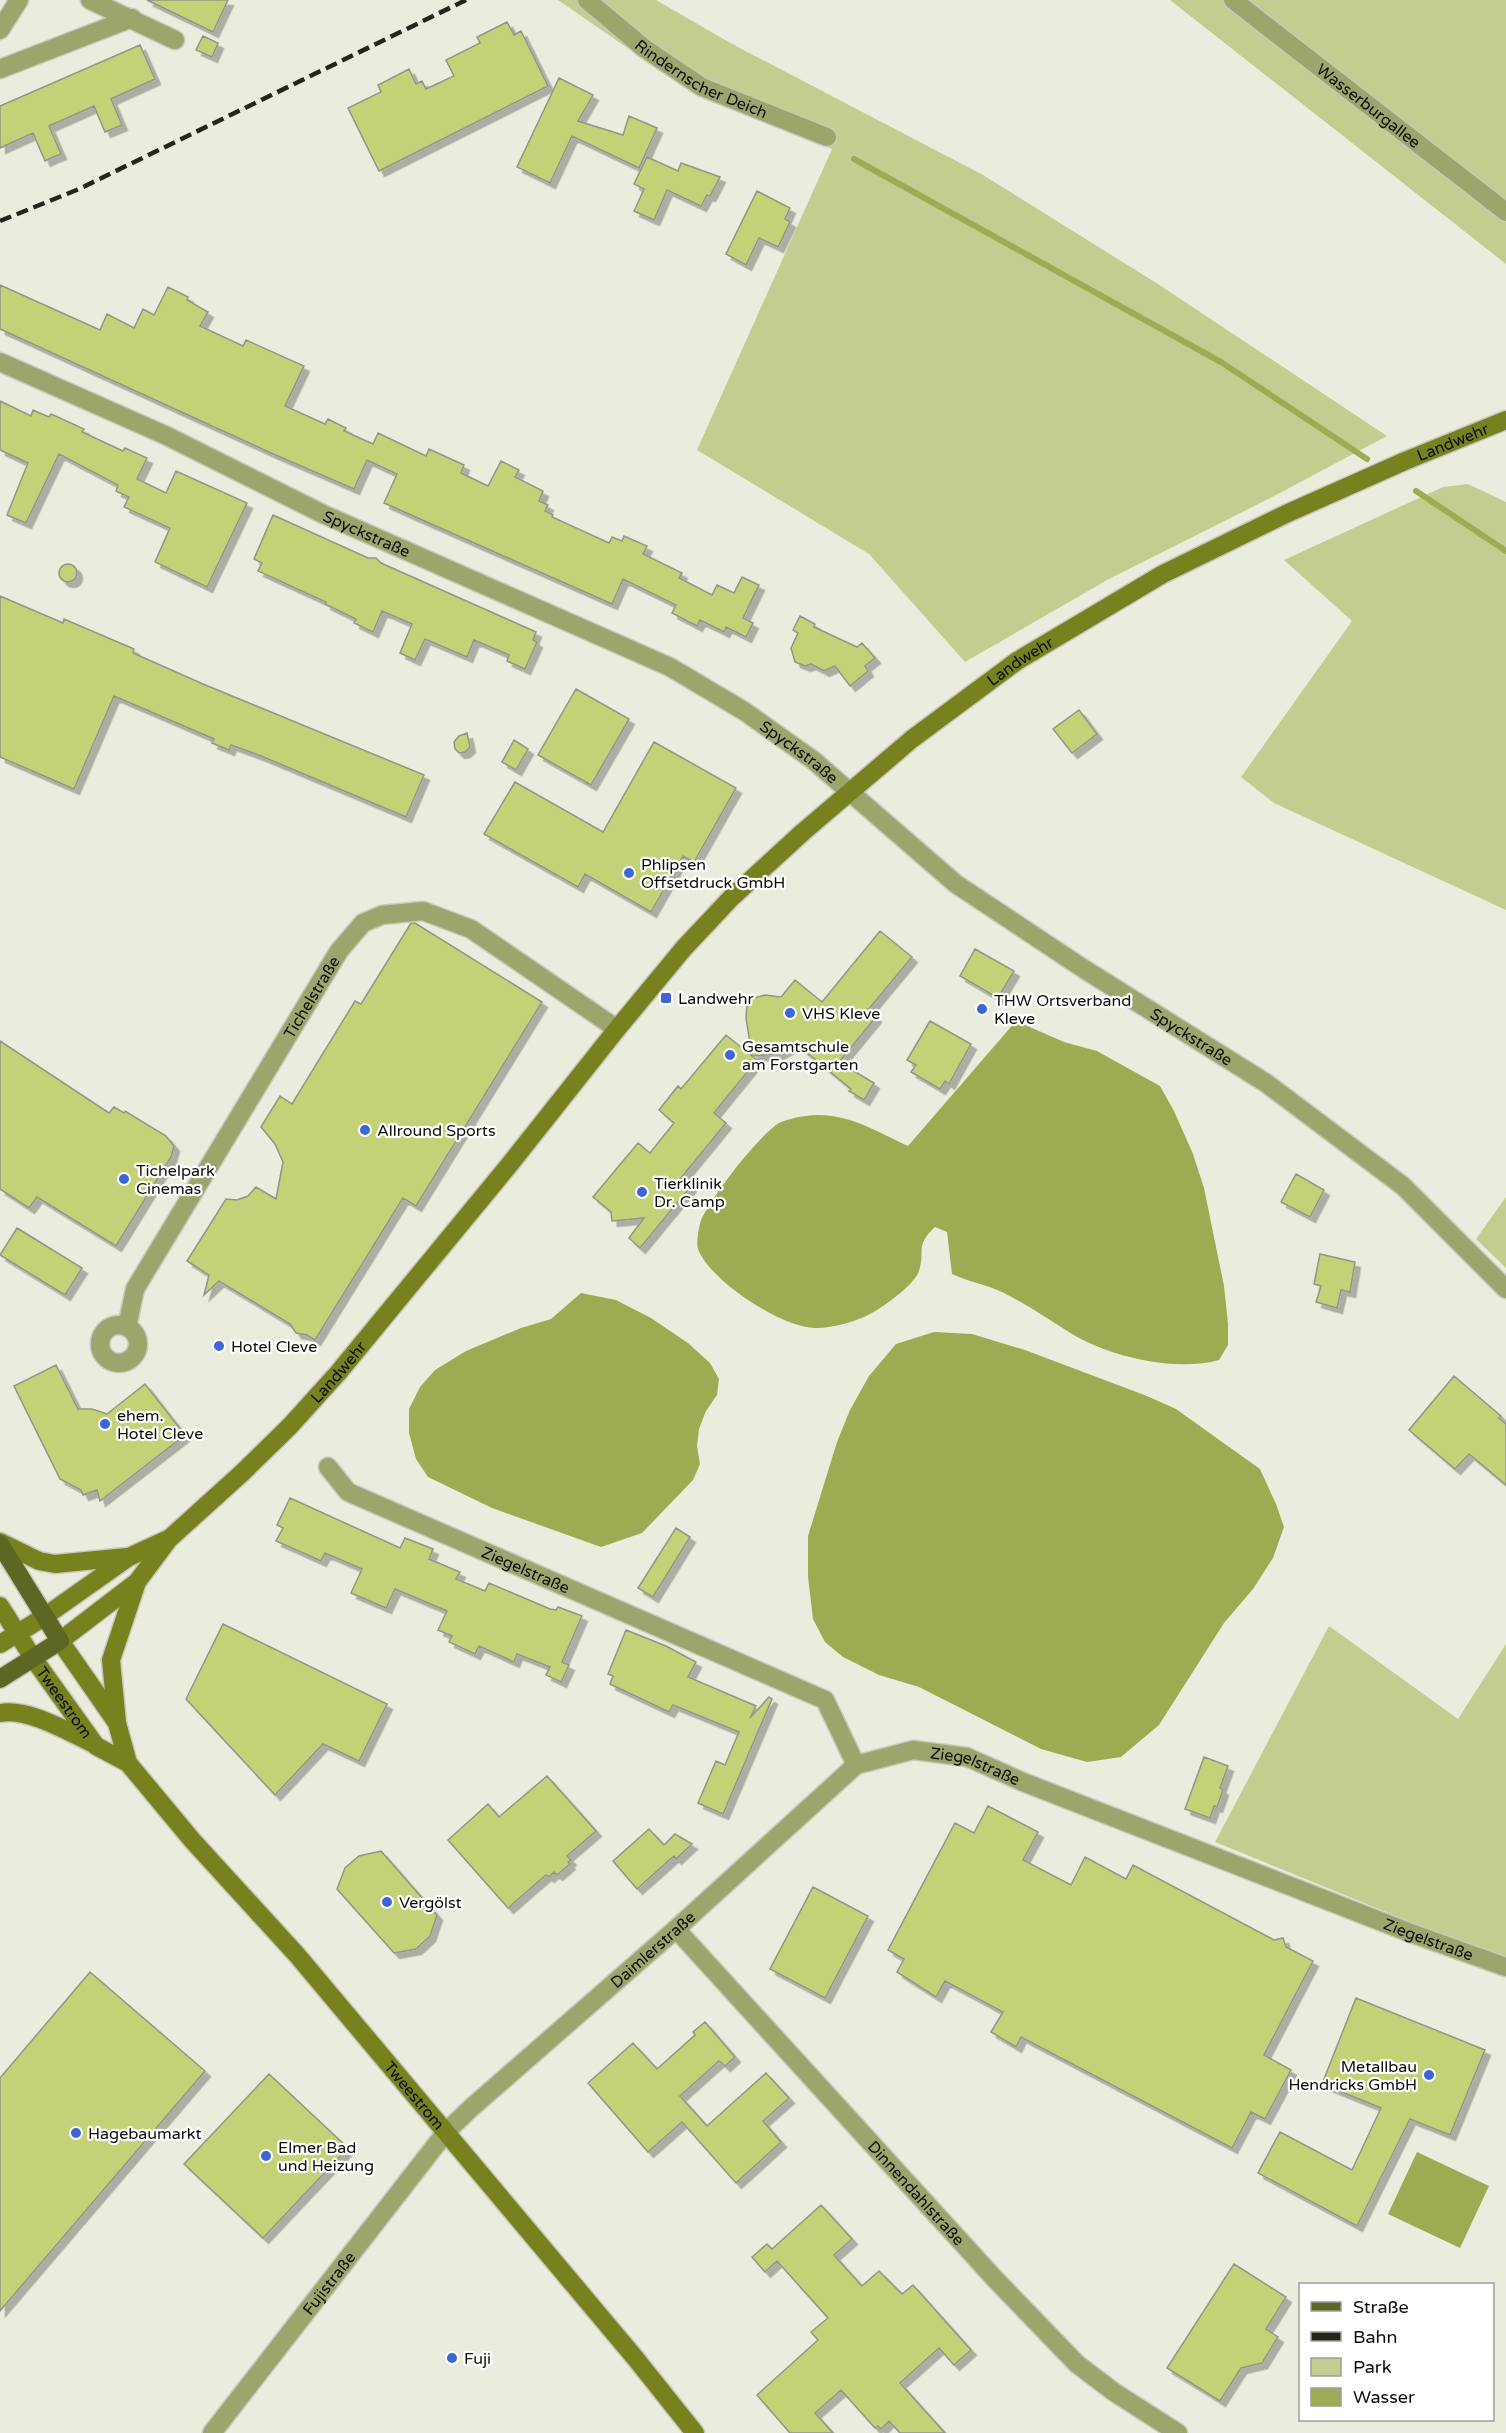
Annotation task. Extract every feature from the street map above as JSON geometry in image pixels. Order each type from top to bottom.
[{"type":"main road","name":"Landwehr","points":[[60,1641],[137,1582],[169,1539],[250,1465],[338,1372],[684,948],[731,898],[803,832],[912,739],[1017,661],[1163,574],[1299,508],[1506,420]]},
{"type":"main road","name":"Landwehr","points":[[0,1644],[44,1617],[129,1557],[169,1539]]},
{"type":"main road","points":[[0,1543],[39,1561],[55,1563],[129,1557]]},
{"type":"main road","points":[[0,1543],[60,1641],[0,1679]]},
{"type":"main road","points":[[117,1723],[111,1660],[137,1582]]},
{"type":"main road","name":"Tweestrom","points":[[0,1606],[16,1634],[96,1746],[128,1763],[192,1840],[297,1955],[636,2358],[695,2433]]},
{"type":"main road","name":"Tweestrom","points":[[60,1641],[117,1723],[128,1763]]},
{"type":"main road","points":[[0,1713],[21,1713],[62,1729],[96,1746]]},
{"type":"street","points":[[0,30],[19,0]]},
{"type":"street","points":[[90,0],[132,18],[174,40]]},
{"type":"street","name":"Rindernscher Deich","points":[[587,0],[644,48],[702,87],[827,137]]},
{"type":"street","name":"Wasserburgallee","points":[[1233,0],[1506,212]]},
{"type":"street","points":[[0,69],[132,18]]},
{"type":"street","name":"Spyckstraße","points":[[0,362],[167,436],[335,519],[670,667],[744,711],[813,760],[956,884],[1084,969],[1266,1083],[1394,1179],[1506,1289]]},
{"type":"street","name":"Tichelstraße","points":[[127,1327],[135,1288],[339,951],[363,923],[382,915],[423,911],[471,929],[617,1029]]},
{"type":"street","name":"Ziegelstraße","points":[[328,1467],[348,1491],[825,1700],[856,1765],[913,1750],[967,1757],[1023,1782],[1408,1932],[1506,1967]]},
{"type":"street","name":"Daimlerstraße","points":[[446,2132],[676,1929],[856,1765]]},
{"type":"street","name":"Dinnendahlstraße","points":[[676,1929],[995,2279],[1077,2364],[1114,2392],[1178,2433]]},
{"type":"street","name":"Fujistraße","points":[[212,2433],[446,2132]]},
{"type":"green space","points":[[558,0],[656,0],[734,45],[983,175],[1158,284],[1387,436],[1109,579],[965,662],[869,554],[697,450],[832,149],[697,96]]},
{"type":"green space","points":[[1170,0],[1506,0],[1506,264]]},
{"type":"green space","points":[[1468,484],[1506,502],[1506,910],[1274,803],[1241,777],[1352,621],[1284,560],[1443,487]]},
{"type":"green space","points":[[1506,1197],[1506,1268],[1476,1239]]},
{"type":"green space","points":[[1329,1626],[1458,1719],[1506,1644],[1506,1961],[1215,1842]]},
{"type":"water","points":[[1016,1021],[1064,1042],[1097,1051],[1160,1086],[1193,1154],[1204,1188],[1224,1286],[1228,1324],[1228,1345],[1219,1360],[1202,1363],[1164,1363],[1124,1355],[1087,1342],[1004,1293],[952,1274],[947,1232],[935,1227],[925,1239],[919,1271],[908,1286],[873,1312],[858,1320],[832,1327],[801,1326],[766,1311],[731,1288],[705,1262],[697,1246],[702,1218],[737,1167],[760,1140],[779,1123],[805,1116],[833,1116],[859,1123],[908,1146]]},
{"type":"water","points":[[581,1293],[616,1300],[651,1318],[688,1343],[710,1363],[719,1379],[717,1395],[706,1411],[699,1429],[697,1446],[700,1464],[693,1480],[642,1533],[601,1547],[492,1508],[428,1477],[416,1459],[409,1433],[409,1409],[420,1387],[435,1370],[466,1351],[521,1328],[551,1319]]},
{"type":"water","points":[[934,1332],[972,1334],[1025,1350],[1176,1409],[1260,1469],[1276,1504],[1284,1527],[1273,1558],[1253,1589],[1224,1623],[1159,1725],[1121,1757],[1087,1762],[1041,1749],[919,1687],[879,1675],[843,1657],[825,1642],[813,1619],[808,1577],[808,1536],[837,1442],[850,1410],[869,1376],[896,1344]]},
{"type":"water","points":[[1417,2152],[1489,2186],[1460,2248],[1388,2214]]},
{"type":"building","points":[[147,0],[228,0],[213,32]]},
{"type":"building","points":[[507,22],[514,35],[521,31],[548,86],[379,171],[348,108],[381,92],[378,85],[409,69],[416,84],[422,81],[426,89],[454,76],[446,60],[480,43],[477,37]]},
{"type":"building","points":[[203,36],[218,43],[212,57],[196,50]]},
{"type":"building","points":[[140,45],[155,79],[111,99],[122,125],[105,132],[94,106],[49,126],[61,154],[45,161],[33,133],[0,148],[0,106]]},
{"type":"building","points":[[559,78],[593,95],[578,121],[623,135],[629,116],[657,128],[639,168],[572,136],[550,183],[517,167]]},
{"type":"building","points":[[647,157],[678,171],[681,163],[720,177],[710,196],[707,195],[701,206],[667,190],[654,220],[634,211],[644,189],[634,184]]},
{"type":"building","points":[[757,191],[790,208],[785,219],[790,222],[778,247],[759,238],[746,265],[726,254]]},
{"type":"building","points":[[0,285],[100,330],[107,314],[134,328],[143,309],[154,315],[168,287],[188,297],[187,300],[208,312],[200,326],[243,346],[246,340],[304,366],[285,406],[325,424],[328,419],[346,428],[344,431],[373,444],[378,433],[426,456],[429,449],[464,465],[461,473],[488,486],[501,461],[519,470],[515,477],[543,491],[539,501],[548,505],[545,511],[553,515],[552,517],[609,543],[612,537],[622,541],[624,536],[647,546],[643,554],[682,573],[679,578],[712,595],[717,585],[734,593],[742,577],[759,585],[743,618],[753,623],[746,637],[726,627],[724,632],[700,620],[697,626],[672,613],[676,605],[623,579],[612,604],[384,503],[397,474],[367,460],[354,489],[271,453],[0,329]]},
{"type":"building","points":[[0,401],[31,416],[33,410],[49,417],[51,414],[84,429],[82,432],[123,451],[125,448],[147,458],[137,479],[166,493],[176,471],[247,503],[207,587],[155,562],[170,528],[124,507],[129,497],[116,491],[118,485],[59,454],[26,523],[7,515],[28,463],[0,450]]},
{"type":"building","points":[[273,515],[368,558],[376,558],[381,563],[536,632],[533,640],[537,642],[525,669],[507,661],[509,655],[474,640],[467,657],[425,639],[415,660],[400,653],[412,624],[382,611],[373,632],[354,623],[356,619],[325,604],[326,602],[258,571],[262,563],[254,559]]},
{"type":"building","points":[[68,564],[74,567],[77,573],[74,579],[68,582],[62,579],[59,573],[62,567]]},
{"type":"building","points":[[0,596],[63,623],[64,619],[134,649],[133,653],[203,684],[424,775],[406,817],[261,756],[231,745],[229,750],[212,743],[214,739],[114,696],[74,789],[0,757]]},
{"type":"building","points":[[800,616],[815,624],[814,627],[857,647],[862,643],[875,658],[865,666],[868,671],[850,686],[835,666],[824,671],[811,664],[805,666],[795,662],[791,648],[798,633],[793,630]]},
{"type":"building","points":[[576,689],[629,719],[591,785],[538,755]]},
{"type":"building","points":[[1079,710],[1097,734],[1072,753],[1053,729]]},
{"type":"building","points":[[467,733],[470,747],[465,752],[459,753],[455,749],[454,742],[459,736]]},
{"type":"building","points":[[514,740],[528,749],[516,770],[502,762]]},
{"type":"building","points":[[654,742],[736,788],[694,862],[683,856],[651,912],[585,874],[578,887],[484,834],[515,782],[603,832]]},
{"type":"building","name":"Allround Sports","points":[[411,923],[415,923],[542,1002],[416,1206],[403,1198],[315,1340],[307,1335],[296,1333],[290,1324],[219,1281],[204,1295],[209,1275],[187,1261],[226,1199],[237,1200],[248,1196],[256,1187],[276,1199],[283,1162],[275,1144],[261,1127],[280,1096],[292,1104],[355,1001],[361,1004]]},
{"type":"building","name":"Gesamtschule am Forstgarten","points":[[880,931],[912,957],[868,1010],[876,1017],[839,1062],[874,1083],[864,1100],[849,1091],[851,1089],[796,1044],[778,1054],[752,1056],[746,1018],[747,1003],[751,999],[765,995],[781,997],[795,980],[822,1002]]},
{"type":"building","points":[[975,949],[1014,971],[998,998],[960,976]]},
{"type":"building","points":[[930,1021],[971,1044],[949,1084],[945,1081],[940,1089],[911,1072],[916,1065],[907,1060]]},
{"type":"building","points":[[726,1035],[757,1060],[714,1113],[726,1123],[681,1178],[691,1186],[640,1248],[629,1238],[644,1218],[612,1221],[611,1212],[593,1197],[638,1143],[650,1153],[674,1123],[659,1110],[678,1086],[681,1089]]},
{"type":"building","points":[[0,1041],[109,1113],[114,1107],[124,1113],[125,1111],[166,1136],[174,1146],[171,1157],[116,1246],[37,1197],[29,1208],[0,1189]]},
{"type":"building","points":[[1296,1174],[1324,1190],[1310,1217],[1281,1202]]},
{"type":"building","points":[[17,1228],[82,1268],[65,1295],[0,1255]]},
{"type":"building","points":[[1320,1254],[1355,1262],[1350,1292],[1341,1290],[1337,1308],[1316,1302],[1321,1286],[1314,1284]]},
{"type":"building","name":"ehem. Hotel Cleve","points":[[56,1365],[78,1409],[92,1409],[107,1414],[145,1384],[185,1435],[100,1501],[97,1490],[83,1495],[81,1490],[60,1479],[14,1386]]},
{"type":"building","points":[[1454,1376],[1501,1416],[1499,1418],[1506,1424],[1506,1485],[1469,1454],[1455,1469],[1409,1430]]},
{"type":"building","points":[[290,1498],[400,1548],[405,1538],[433,1549],[429,1559],[460,1572],[456,1579],[485,1591],[489,1583],[550,1609],[556,1610],[558,1607],[582,1616],[562,1662],[569,1665],[561,1682],[546,1675],[550,1667],[517,1654],[514,1662],[479,1646],[475,1654],[449,1642],[452,1636],[438,1630],[447,1611],[395,1589],[386,1608],[351,1593],[362,1569],[325,1553],[321,1561],[276,1541],[283,1528],[277,1525]]},
{"type":"building","points":[[676,1528],[690,1537],[653,1597],[638,1588]]},
{"type":"building","points":[[223,1624],[387,1704],[359,1761],[323,1744],[275,1795],[186,1699]]},
{"type":"building","points":[[626,1630],[666,1646],[696,1662],[688,1677],[756,1706],[750,1718],[769,1697],[772,1699],[723,1814],[698,1803],[716,1761],[725,1765],[739,1732],[673,1705],[669,1712],[610,1684],[613,1676],[608,1674]]},
{"type":"building","points":[[1204,1757],[1228,1766],[1220,1788],[1223,1790],[1210,1818],[1185,1809]]},
{"type":"building","points":[[547,1776],[596,1831],[567,1856],[571,1860],[568,1862],[570,1864],[557,1875],[554,1872],[549,1877],[546,1875],[508,1908],[448,1840],[488,1804],[499,1817]]},
{"type":"building","points":[[988,1806],[1038,1832],[1023,1860],[1071,1885],[1085,1857],[1126,1879],[1133,1865],[1274,1940],[1283,1938],[1286,1947],[1313,1961],[1264,2055],[1291,2070],[1265,2119],[1251,2112],[1232,2148],[1021,2037],[1016,2047],[991,2032],[1003,2012],[945,1981],[936,1997],[897,1972],[904,1959],[888,1950],[955,1823],[974,1833]]},
{"type":"building","points":[[649,1829],[664,1845],[675,1834],[692,1844],[676,1859],[674,1856],[637,1889],[613,1861]]},
{"type":"building","name":"Vergölst","points":[[381,1851],[437,1915],[430,1936],[416,1949],[394,1953],[337,1889],[345,1868],[359,1856]]},
{"type":"building","points":[[813,1887],[868,1916],[825,1998],[770,1969]]},
{"type":"building","name":"Hagebaumarkt","points":[[90,1972],[205,2071],[0,2311],[0,2078]]},
{"type":"building","points":[[1356,1998],[1485,2050],[1450,2135],[1410,2119],[1357,2226],[1258,2173],[1280,2132],[1352,2170],[1381,2108],[1322,2084]]},
{"type":"building","points":[[705,2022],[735,2057],[725,2066],[719,2061],[680,2096],[707,2126],[766,2073],[789,2098],[763,2121],[781,2142],[736,2183],[682,2122],[648,2152],[588,2083],[633,2043],[657,2069],[695,2035],[693,2032]]},
{"type":"building","name":"Elmer Bad und Heizung","points":[[269,2074],[348,2148],[263,2238],[184,2164]]},
{"type":"building","points":[[821,2205],[852,2239],[834,2255],[862,2286],[879,2271],[902,2294],[913,2285],[971,2350],[954,2365],[939,2348],[900,2383],[945,2433],[900,2433],[889,2421],[881,2429],[878,2426],[875,2428],[841,2390],[815,2413],[833,2433],[790,2433],[757,2395],[818,2340],[811,2332],[828,2318],[777,2261],[765,2272],[752,2257],[767,2244],[772,2249]]},
{"type":"building","points":[[1234,2264],[1286,2297],[1266,2329],[1278,2337],[1262,2363],[1241,2368],[1220,2401],[1167,2368]]},
{"type":"waterway","points":[[854,159],[1221,362],[1367,459]]},
{"type":"waterway","points":[[1416,491],[1506,551]]},
{"type":"railway","points":[[0,221],[79,189],[466,0]]},
{"type":"place","name":"Phlipsen Offsetdruck GmbH","points":[[629,873]]},
{"type":"place","name":"Landwehr","points":[[666,998]]},
{"type":"place","name":"THW Ortsverband Kleve","points":[[982,1009]]},
{"type":"place","name":"VHS Kleve","points":[[790,1013]]},
{"type":"place","name":"Gesamtschule am Forstgarten","points":[[730,1055]]},
{"type":"place","name":"Allround Sports","points":[[365,1130]]},
{"type":"place","name":"Tichelpark Cinemas","points":[[124,1179]]},
{"type":"place","name":"Tierklinik Dr. Camp","points":[[642,1192]]},
{"type":"place","name":"Hotel Cleve","points":[[219,1346]]},
{"type":"place","name":"ehem. Hotel Cleve","points":[[105,1424]]},
{"type":"place","name":"Vergölst","points":[[387,1902]]},
{"type":"place","name":"Metallbau Hendricks GmbH","points":[[1429,2075]]},
{"type":"place","name":"Hagebaumarkt","points":[[76,2133]]},
{"type":"place","name":"Elmer Bad und Heizung","points":[[266,2156]]},
{"type":"place","name":"Fuji","points":[[452,2358]]}]
